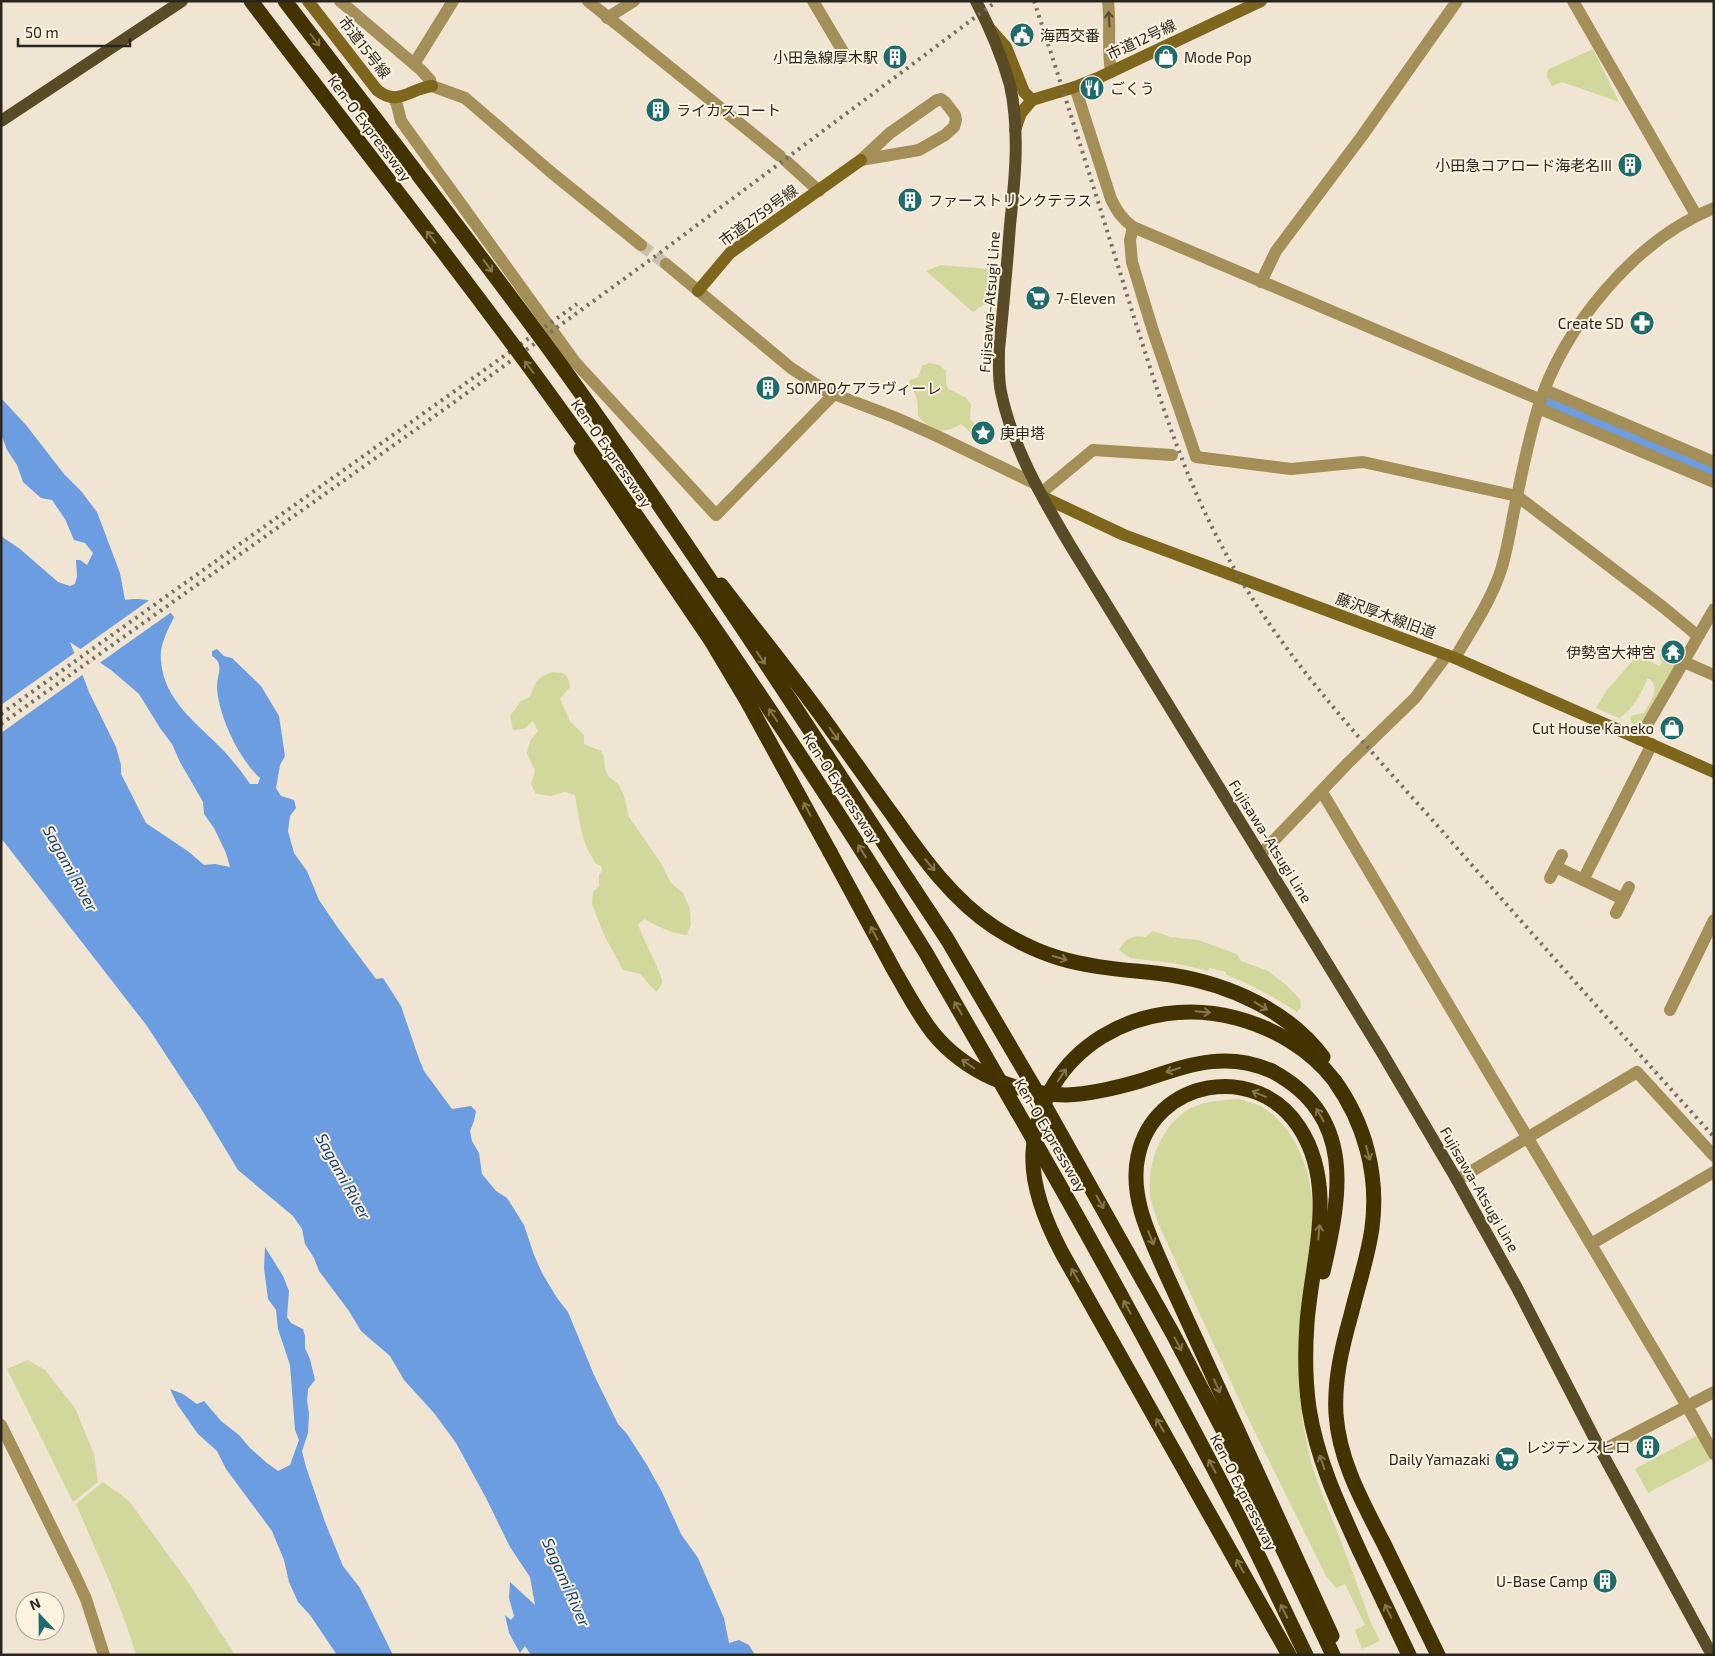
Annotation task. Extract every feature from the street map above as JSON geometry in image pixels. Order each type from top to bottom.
[{"type":"highway","name":"Ken-O Expressway","points":[[251,1],[543,386],[731,652],[832,803],[926,952],[1116,1286],[1236,1510],[1306,1655]]},
{"type":"highway","name":"Ken-O Expressway","points":[[285,1],[483,260],[646,486],[947,939],[1068,1146],[1168,1325],[1260,1501],[1333,1655]]},
{"type":"highway","points":[[543,386],[592,467],[719,655],[779,758],[909,997],[932,1033],[945,1046],[976,1070],[995,1080],[1030,1091],[1047,1094],[1065,1095],[1105,1090],[1180,1067],[1213,1061],[1244,1062],[1272,1071],[1308,1097],[1325,1124],[1336,1156],[1338,1174],[1335,1214],[1306,1350]]},
{"type":"highway","points":[[646,486],[828,724],[921,855],[973,911],[1015,940],[1061,958],[1088,964],[1192,979],[1235,992],[1289,1023],[1305,1036],[1334,1070],[1356,1118],[1370,1159],[1373,1189],[1372,1228],[1343,1343],[1336,1391],[1336,1415],[1340,1440],[1347,1465],[1360,1496],[1438,1655]]},
{"type":"highway","points":[[1289,1655],[1053,1235],[1038,1194],[1033,1154],[1038,1126],[1047,1099],[1069,1065],[1084,1049],[1095,1040],[1120,1026],[1140,1018],[1184,1011],[1206,1012],[1248,1021],[1286,1038],[1303,1050],[1331,1077],[1356,1118]]},
{"type":"highway","points":[[1340,1655],[1240,1438],[1153,1243],[1140,1207],[1136,1174],[1142,1142],[1153,1122],[1170,1104],[1200,1089],[1216,1086],[1233,1086],[1249,1090],[1278,1104],[1299,1127],[1314,1160],[1319,1180],[1321,1201],[1320,1224],[1307,1323],[1308,1404],[1319,1454],[1339,1507],[1408,1655]]},
{"type":"main road","points":[[1,121],[182,1]]},
{"type":"main road","name":"Fujisawa-Atsugi Line","points":[[976,1],[991,30],[1004,63],[1010,86],[1015,130],[1014,188],[999,350],[1001,390],[1013,433],[1040,491],[1108,608],[1381,1051],[1457,1180],[1517,1288],[1712,1655]]},
{"type":"street","name":"市道15号線","points":[[308,1],[377,90],[384,95],[394,98],[402,97],[423,87],[432,86]]},
{"type":"street","points":[[340,1],[414,64],[430,80],[432,86],[465,98],[552,173],[641,245]]},
{"type":"street","points":[[414,64],[452,1]]},
{"type":"street","points":[[588,1],[783,159],[819,191]]},
{"type":"street","points":[[607,18],[634,1]]},
{"type":"street","points":[[813,1],[845,55]]},
{"type":"street","points":[[1108,1],[1111,72]]},
{"type":"street","name":"市道12号線","points":[[1032,100],[1075,87],[1111,72],[1262,1]]},
{"type":"street","points":[[1261,282],[1276,250],[1362,136],[1457,1]]},
{"type":"street","points":[[1573,1],[1696,215]]},
{"type":"street","points":[[991,30],[1006,47],[1024,92],[1032,100],[1021,113],[1015,130]]},
{"type":"street","points":[[1075,87],[1111,199],[1124,221],[1133,227],[1541,399],[1714,462]]},
{"type":"street","points":[[394,98],[401,121],[575,362],[716,515],[833,394]]},
{"type":"street","points":[[942,99],[955,115],[954,127],[946,135],[919,150],[861,160],[890,133],[937,100],[942,99]]},
{"type":"street","points":[[890,133],[892,146],[898,154]]},
{"type":"street","name":"市道2759号線","points":[[698,290],[730,254],[861,160]]},
{"type":"street","points":[[1260,855],[1348,763],[1415,698],[1451,656],[1500,573],[1541,399],[1560,356],[1590,310],[1610,285],[1658,241],[1696,215],[1714,208]]},
{"type":"street","points":[[1133,227],[1130,240],[1132,262],[1152,332],[1196,457],[1291,469],[1363,462],[1517,496],[1663,607],[1698,636]]},
{"type":"street","points":[[666,264],[791,368],[833,394],[894,417],[937,436],[1040,491],[1093,450],[1172,455]]},
{"type":"street","points":[[1541,399],[1714,482]]},
{"type":"street","name":"藤沢厚木線旧道","points":[[1040,491],[1124,535],[1451,656],[1714,772]]},
{"type":"street","points":[[1639,738],[1714,609]]},
{"type":"street","points":[[1684,662],[1714,675]]},
{"type":"street","points":[[1583,880],[1652,744]]},
{"type":"street","points":[[1322,792],[1714,1454]]},
{"type":"street","points":[[1562,855],[1553,873],[1583,880],[1623,899]]},
{"type":"street","points":[[1616,913],[1629,887]]},
{"type":"street","points":[[1670,1010],[1714,920]]},
{"type":"street","points":[[1457,1180],[1637,1072],[1714,1156]]},
{"type":"street","points":[[1591,1244],[1714,1172]]},
{"type":"street","points":[[1602,1451],[1714,1392]]},
{"type":"street","points":[[1,1425],[86,1599],[104,1655]]},
{"type":"green space","points":[[1593,49],[1619,102],[1562,82],[1552,86],[1547,79],[1549,69]]},
{"type":"green space","points":[[941,265],[990,269],[988,302],[973,312],[926,271]]},
{"type":"green space","points":[[929,363],[939,365],[946,371],[948,389],[965,397],[971,404],[970,419],[978,427],[976,433],[971,433],[961,424],[948,430],[938,430],[928,426],[918,416],[917,399],[909,385],[910,380],[918,377],[922,366]]},
{"type":"green space","points":[[1661,650],[1678,660],[1639,727],[1632,724],[1630,717],[1644,713],[1651,700],[1655,687],[1650,679],[1647,679],[1639,695],[1623,716],[1619,718],[1596,708],[1607,690],[1636,657],[1641,659],[1650,652],[1650,661],[1659,666],[1662,663],[1659,656]]},
{"type":"green space","points":[[552,672],[563,673],[567,676],[570,687],[560,699],[570,721],[584,735],[584,744],[601,751],[608,776],[618,784],[623,793],[629,817],[662,865],[671,883],[683,893],[690,909],[691,924],[687,935],[665,929],[645,919],[638,924],[662,979],[661,985],[656,992],[640,974],[623,970],[604,935],[592,904],[593,892],[599,886],[601,866],[595,863],[586,846],[575,795],[565,792],[551,796],[536,794],[531,784],[535,771],[527,753],[530,741],[538,731],[533,721],[524,729],[513,730],[510,716],[521,701],[530,697],[535,684],[543,676]]},
{"type":"green space","points":[[1153,931],[1171,937],[1198,940],[1237,954],[1241,961],[1268,971],[1285,984],[1300,999],[1301,1007],[1297,1012],[1262,991],[1226,975],[1226,972],[1209,968],[1208,971],[1179,964],[1130,958],[1119,950],[1129,938],[1145,937]]},
{"type":"green space","points":[[1239,1099],[1261,1106],[1281,1123],[1298,1148],[1308,1177],[1313,1221],[1299,1334],[1298,1376],[1301,1403],[1307,1444],[1314,1471],[1371,1623],[1380,1641],[1362,1649],[1355,1630],[1365,1625],[1345,1584],[1336,1588],[1325,1574],[1244,1410],[1158,1223],[1151,1200],[1150,1187],[1153,1160],[1164,1134],[1172,1124],[1193,1107],[1221,1100]]},
{"type":"green space","points":[[28,1360],[45,1370],[75,1408],[94,1454],[98,1482],[73,1502],[7,1369]]},
{"type":"green space","points":[[1696,1436],[1700,1436],[1712,1459],[1648,1493],[1635,1469]]},
{"type":"green space","points":[[103,1482],[129,1501],[188,1582],[235,1655],[136,1655],[116,1598],[76,1504]]},
{"type":"water","name":"Sagami River","points":[[1,398],[26,425],[64,474],[81,491],[97,512],[120,573],[125,600],[139,599],[152,601],[164,607],[174,617],[161,649],[163,675],[168,688],[183,710],[223,750],[250,784],[258,784],[260,778],[237,748],[221,710],[217,687],[219,666],[216,659],[212,656],[212,651],[217,649],[224,656],[232,658],[261,686],[279,716],[285,756],[280,765],[276,788],[281,796],[294,800],[296,808],[290,816],[288,831],[294,853],[307,871],[319,900],[338,928],[376,979],[383,978],[401,1006],[424,1071],[452,1109],[471,1106],[476,1111],[470,1131],[472,1141],[479,1153],[482,1174],[496,1191],[507,1198],[524,1225],[542,1273],[568,1312],[594,1375],[618,1424],[627,1434],[647,1465],[662,1492],[681,1534],[698,1558],[724,1618],[729,1643],[739,1640],[749,1645],[755,1655],[531,1655],[525,1646],[520,1653],[509,1633],[505,1615],[511,1620],[514,1616],[509,1598],[510,1582],[535,1605],[530,1577],[510,1547],[456,1443],[434,1413],[404,1380],[390,1356],[361,1331],[349,1311],[319,1271],[314,1258],[305,1244],[302,1229],[293,1216],[238,1170],[200,1107],[147,1026],[1,838],[1,536],[20,549],[58,582],[70,586],[75,584],[77,576],[76,560],[80,560],[87,565],[93,553],[85,543],[74,540],[65,519],[52,500],[41,498],[23,482],[17,465],[7,450],[1,434]],"holes":[[[70,642],[111,670],[139,694],[172,744],[203,802],[204,814],[214,828],[226,853],[230,867],[215,864],[204,865],[189,852],[146,823],[121,774],[121,765],[116,747],[89,692]]]},
{"type":"water","points":[[265,1247],[283,1276],[289,1291],[287,1317],[291,1323],[303,1329],[305,1348],[315,1380],[308,1389],[308,1433],[302,1451],[306,1467],[343,1566],[360,1588],[393,1655],[337,1655],[310,1615],[298,1602],[289,1582],[284,1560],[272,1531],[226,1469],[217,1451],[198,1434],[177,1404],[170,1389],[183,1394],[197,1404],[204,1401],[221,1421],[278,1471],[290,1465],[299,1440],[295,1430],[290,1365],[278,1329],[276,1310],[268,1299],[264,1268]]},
{"type":"pier","points":[[151,599],[169,606],[173,611],[98,664],[79,650]]},
{"type":"pier","points":[[76,652],[85,673],[1,733],[1,705]]},
{"type":"waterway","points":[[1553,405],[1619,431],[1714,473]]},
{"type":"tunnel","points":[[641,245],[666,264]]},
{"type":"railway","points":[[1,724],[446,408],[661,252],[997,1]]},
{"type":"railway","points":[[1034,1],[1169,424],[1202,506],[1237,573],[1287,649],[1344,720],[1714,1137]]},
{"type":"railway","points":[[1,714],[577,304]]},
{"type":"place","name":"海西交番","points":[[1022,35]]},
{"type":"place","name":"小田急線厚木駅","points":[[895,57]]},
{"type":"place","name":"Mode Pop","points":[[1166,57]]},
{"type":"place","name":"ごくう","points":[[1092,88]]},
{"type":"place","name":"ライカスコート","points":[[658,110]]},
{"type":"place","name":"小田急コアロード海老名III","points":[[1630,165]]},
{"type":"place","name":"ファーストリンクテラス","points":[[910,200]]},
{"type":"place","name":"7-Eleven","points":[[1038,298]]},
{"type":"place","name":"Create SD","points":[[1642,323]]},
{"type":"place","name":"SOMPOケアラヴィーレ","points":[[768,388]]},
{"type":"place","name":"庚申塔","points":[[983,433]]},
{"type":"place","name":"伊勢宮大神宮","points":[[1673,652]]},
{"type":"place","name":"Cut House Kaneko","points":[[1672,728]]},
{"type":"place","name":"レジデンスヒロ","points":[[1648,1447]]},
{"type":"place","name":"Daily Yamazaki","points":[[1507,1459]]},
{"type":"place","name":"U-Base Camp","points":[[1605,1581]]}]
